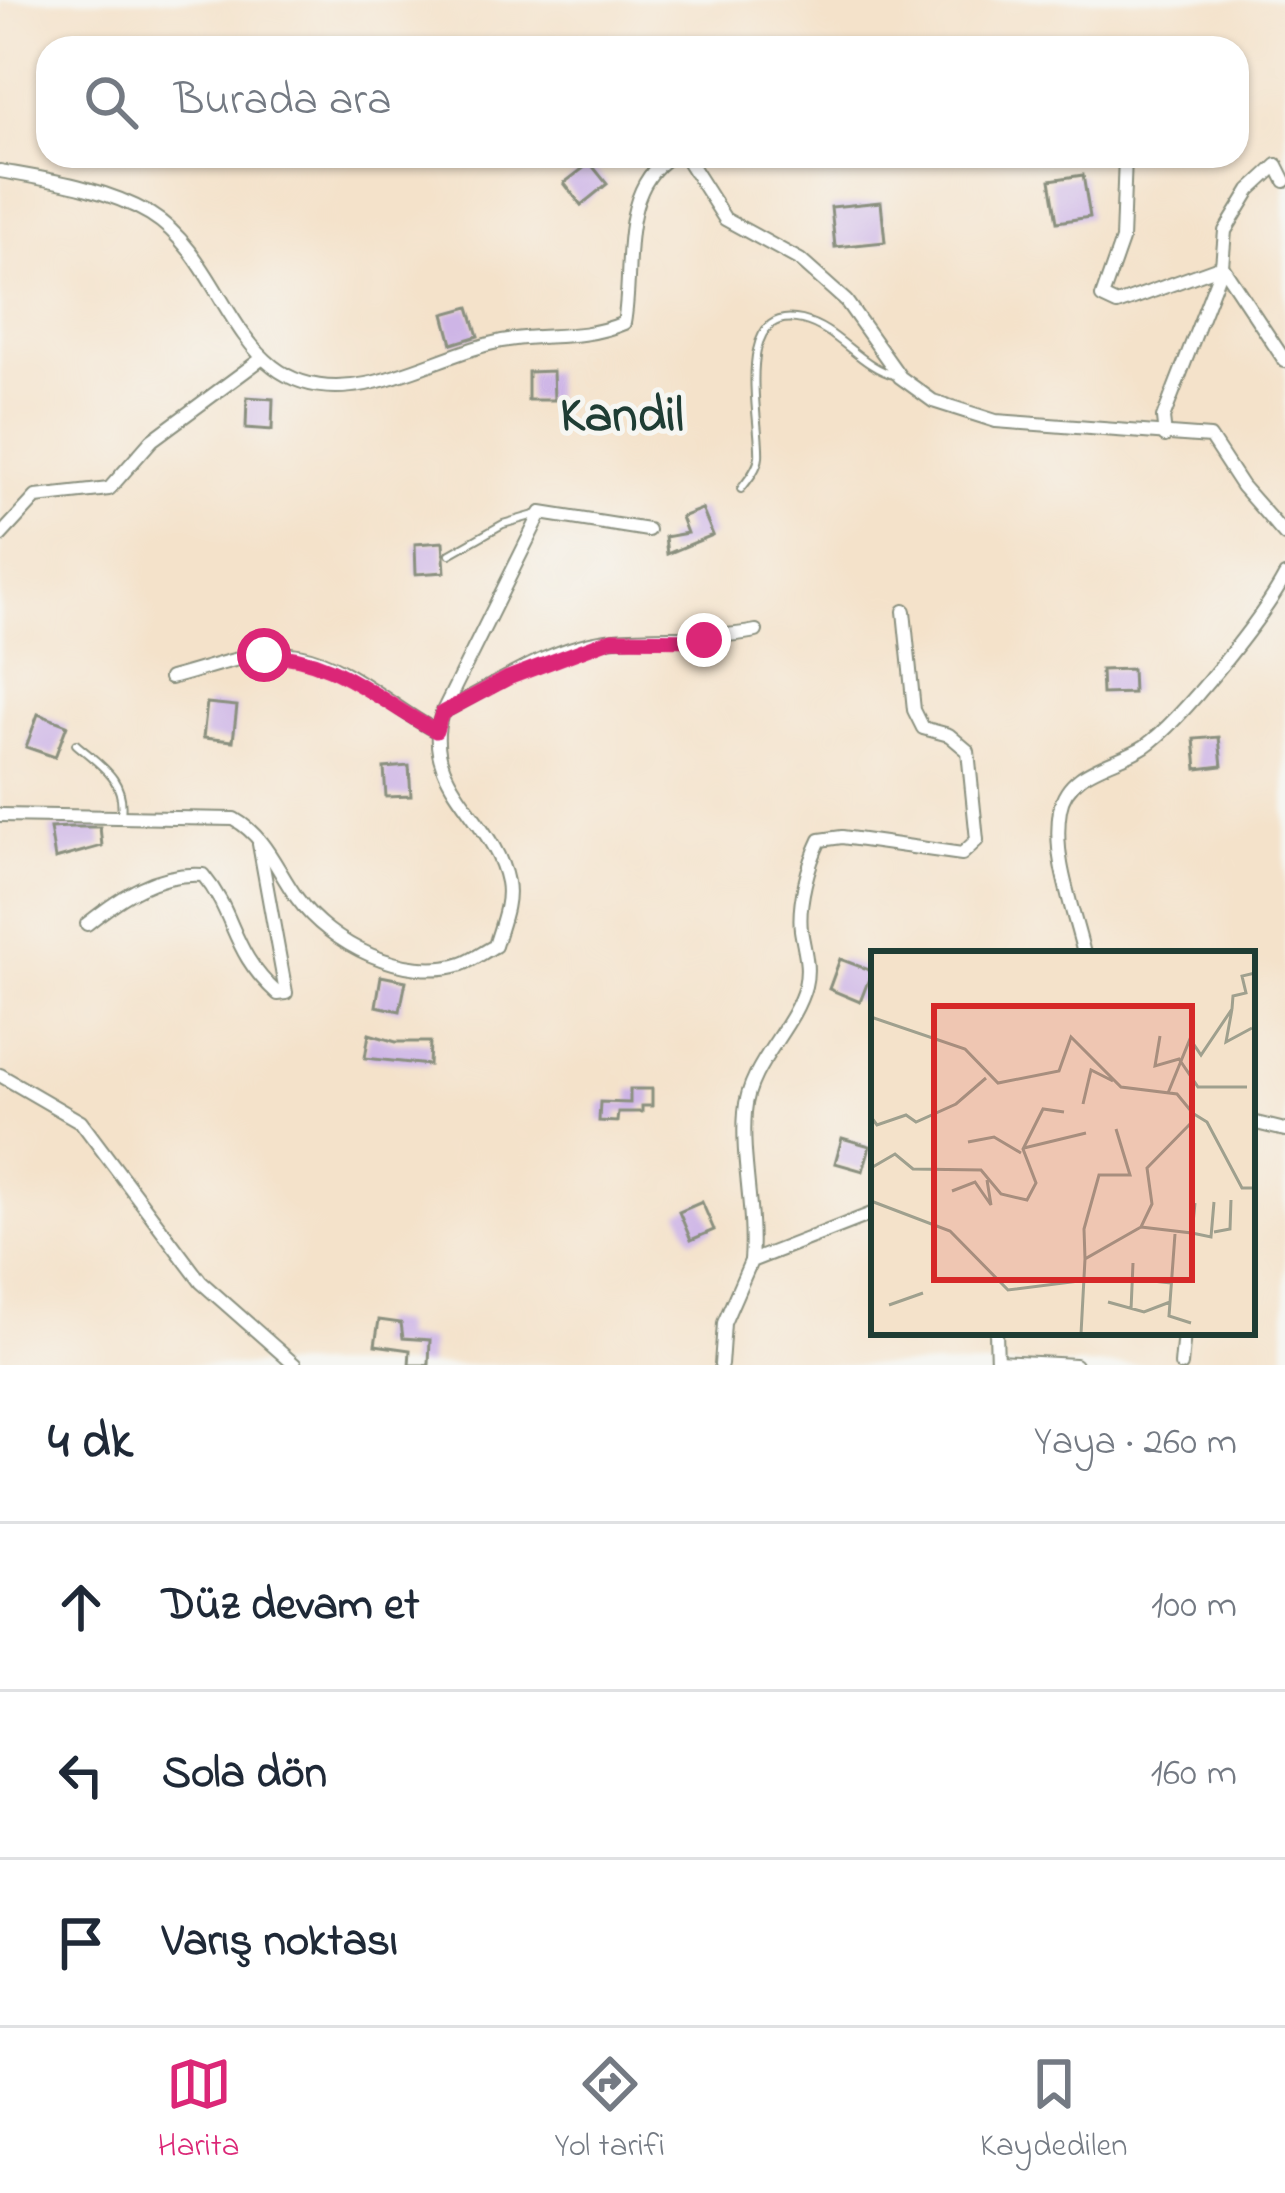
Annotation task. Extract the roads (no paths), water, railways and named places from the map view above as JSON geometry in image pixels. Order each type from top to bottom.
[{"type":"street","points":[[1166,436],[1163,418],[1222,266],[1226,231],[1250,190],[1277,165],[1285,181]]},
{"type":"street","points":[[0,171],[113,197],[153,216],[207,277],[260,360],[317,383],[365,385],[497,341],[591,337],[624,323],[629,225],[642,191],[661,168]]},
{"type":"street","points":[[693,168],[725,219],[800,260],[846,301],[900,377],[933,401],[996,421],[1210,437],[1242,486],[1285,535]]},
{"type":"street","points":[[1124,168],[1122,239],[1102,298],[1117,304],[1222,266]]},
{"type":"street","points":[[1222,266],[1285,361]]},
{"type":"street","points":[[0,536],[36,496],[109,489],[152,440],[260,360]]},
{"type":"street","points":[[0,815],[235,819],[256,832],[300,903],[334,935],[367,953],[416,968],[462,964],[495,946],[507,906],[507,880],[492,846],[441,771],[436,731],[442,713],[542,513],[571,514],[648,530]]},
{"type":"street","points":[[1083,951],[1066,888],[1060,806],[1073,784],[1145,746],[1199,690],[1285,576]]},
{"type":"street","points":[[721,1365],[724,1323],[751,1261],[754,1213],[745,1111],[752,1087],[805,988],[808,960],[800,925],[810,861],[820,839],[842,837],[962,854],[977,840],[968,752],[949,735],[923,728],[914,710],[904,611]]},
{"type":"street","points":[[442,713],[508,678],[612,639],[704,640],[756,632]]},
{"type":"street","points":[[170,678],[264,655],[297,654],[339,670],[436,731]]},
{"type":"street","points":[[87,924],[142,886],[176,873],[203,875],[249,968],[278,994],[286,993],[256,832]]},
{"type":"street","points":[[0,1075],[81,1122],[201,1282],[296,1365]]},
{"type":"street","points":[[1255,1123],[1285,1130]]},
{"type":"street","points":[[751,1261],[871,1214]]},
{"type":"street","points":[[1181,1365],[1184,1335]]},
{"type":"street","points":[[997,1363],[1076,1365]]},
{"type":"lane","points":[[741,489],[759,458],[751,380],[763,337],[782,321],[802,320],[873,370],[900,377]]},
{"type":"lane","points":[[450,554],[502,524],[542,513]]},
{"type":"lane","points":[[76,744],[112,776],[124,794],[120,818]]},
{"type":"district","name":"Kandil","points":[[622,417]]}]
